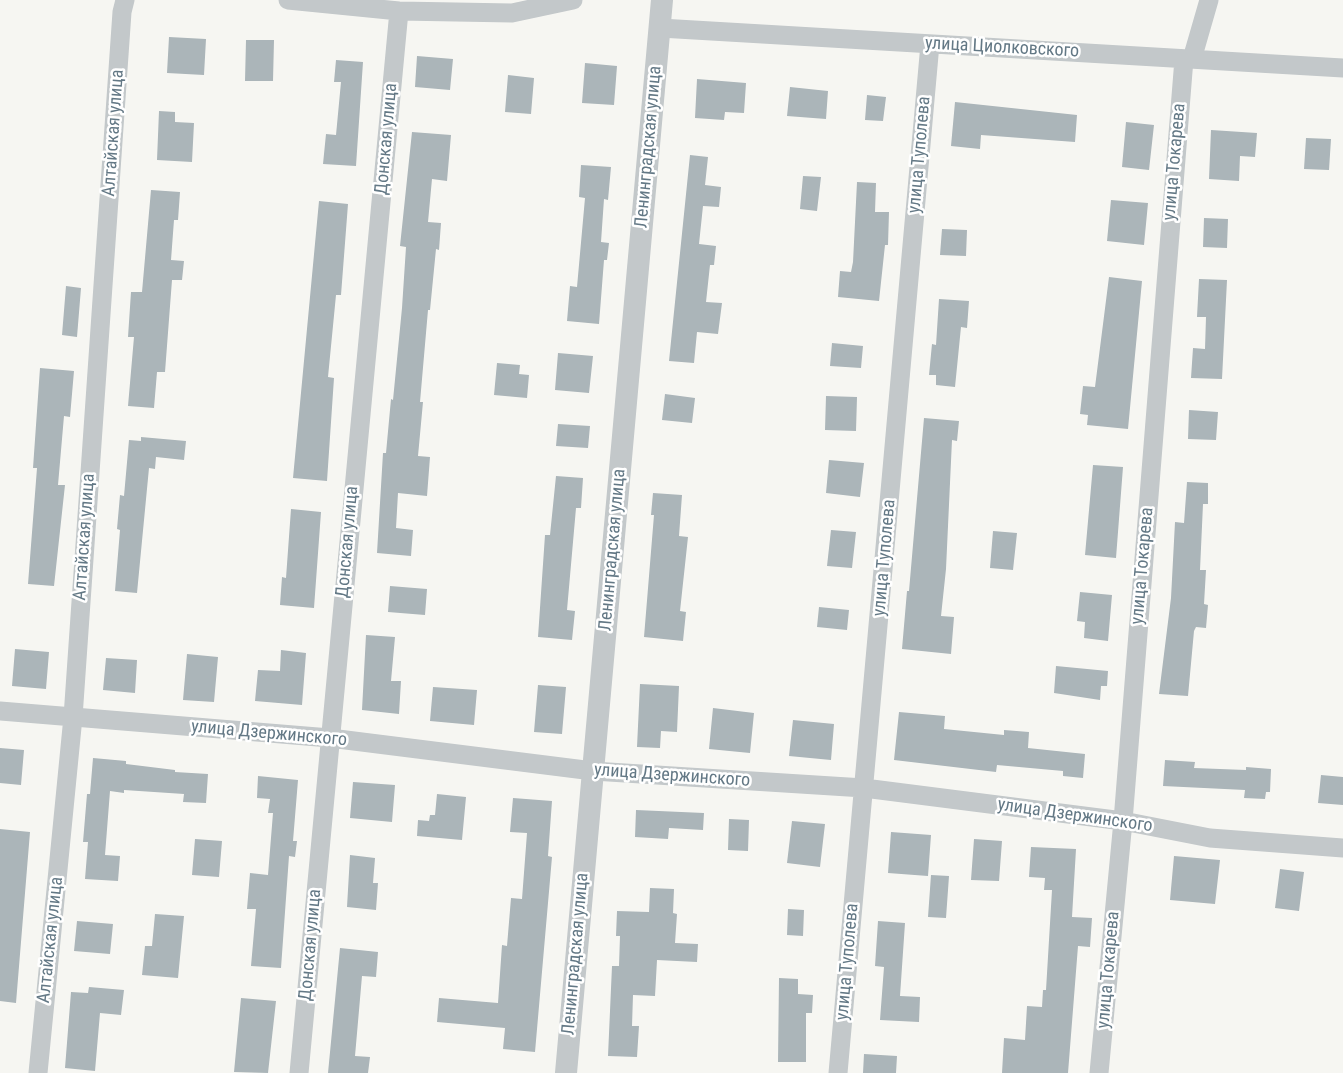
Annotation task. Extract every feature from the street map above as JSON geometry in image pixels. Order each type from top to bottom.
[{"type":"street","name":"Алтайская улица","points":[[38,1073],[73,717],[121,32],[125,0]]},
{"type":"street","points":[[288,0],[399,11],[512,13],[573,0]]},
{"type":"street","name":"Ленинградская улица","points":[[566,1073],[662,0]]},
{"type":"street","name":"улица Токарева","points":[[1099,1073],[1123,821],[1188,59],[1209,0]]},
{"type":"street","name":"Донская улица","points":[[299,1073],[399,11]]},
{"type":"street","name":"улица Циолковского","points":[[660,28],[1343,68]]},
{"type":"street","name":"улица Туполева","points":[[838,1073],[930,44]]},
{"type":"street","name":"улица Дзержинского","points":[[0,711],[330,738],[593,771],[864,788],[1123,821],[1210,838],[1343,848]]},
{"type":"building","points":[[169,37],[206,39],[204,75],[167,73]]},
{"type":"building","points":[[246,40],[274,40],[273,81],[245,81]]},
{"type":"building","points":[[417,56],[453,59],[450,90],[415,87]]},
{"type":"building","points":[[336,60],[363,62],[356,166],[323,164],[326,134],[336,135],[341,82],[334,82]]},
{"type":"building","points":[[585,63],[617,66],[614,105],[582,103]]},
{"type":"building","points":[[508,75],[534,78],[531,114],[505,112]]},
{"type":"building","points":[[697,79],[746,83],[744,113],[725,112],[724,120],[695,118]]},
{"type":"building","points":[[790,87],[828,91],[826,119],[787,116]]},
{"type":"building","points":[[867,95],[886,97],[883,121],[865,120]]},
{"type":"building","points":[[955,102],[1077,115],[1075,142],[981,135],[980,149],[951,146]]},
{"type":"building","points":[[159,111],[175,112],[175,122],[194,123],[192,162],[157,160]]},
{"type":"building","points":[[1126,122],[1154,125],[1149,170],[1122,167]]},
{"type":"building","points":[[1211,130],[1257,133],[1255,157],[1240,156],[1239,181],[1209,179]]},
{"type":"building","points":[[412,132],[451,135],[447,181],[432,179],[428,222],[441,223],[439,250],[436,249],[430,310],[428,310],[420,402],[423,402],[418,456],[430,457],[427,496],[398,493],[396,528],[413,530],[411,556],[377,553],[383,453],[386,453],[391,399],[393,400],[402,308],[406,247],[400,246]]},
{"type":"building","points":[[1306,138],[1331,139],[1329,170],[1304,169]]},
{"type":"building","points":[[690,155],[708,157],[705,185],[721,187],[719,207],[703,206],[699,244],[716,246],[714,265],[710,265],[706,302],[722,303],[718,334],[697,332],[694,363],[669,361]]},
{"type":"building","points":[[581,165],[611,167],[608,200],[604,199],[601,242],[609,243],[607,260],[604,260],[599,324],[567,321],[570,286],[577,287],[585,198],[579,197]]},
{"type":"building","points":[[803,176],[821,177],[817,211],[800,209]]},
{"type":"building","points":[[857,182],[876,183],[875,212],[889,212],[888,245],[885,245],[879,301],[838,297],[840,271],[851,272],[853,262]]},
{"type":"building","points":[[151,190],[180,192],[178,220],[174,220],[171,260],[184,261],[182,280],[172,280],[165,372],[157,372],[154,408],[128,406],[134,337],[128,337],[131,292],[142,292]]},
{"type":"building","points":[[1111,200],[1148,203],[1144,245],[1107,241]]},
{"type":"building","points":[[319,201],[348,204],[341,295],[336,295],[328,377],[334,378],[327,481],[293,478]]},
{"type":"building","points":[[1204,218],[1228,219],[1227,248],[1203,247]]},
{"type":"building","points":[[942,229],[967,230],[966,256],[940,255]]},
{"type":"building","points":[[1109,277],[1142,281],[1128,429],[1087,425],[1088,415],[1080,414],[1083,386],[1095,387]]},
{"type":"building","points":[[1199,279],[1227,280],[1222,379],[1191,378],[1193,348],[1205,349],[1206,317],[1197,317]]},
{"type":"building","points":[[66,286],[81,288],[77,337],[62,335]]},
{"type":"building","points":[[939,299],[969,301],[967,328],[961,327],[955,387],[936,385],[936,375],[929,375],[932,344],[936,345]]},
{"type":"building","points":[[832,343],[863,346],[861,368],[830,366]]},
{"type":"building","points":[[558,353],[593,356],[589,393],[555,390]]},
{"type":"building","points":[[497,363],[520,365],[519,374],[529,375],[527,398],[494,395]]},
{"type":"building","points":[[40,368],[74,371],[70,417],[64,416],[58,485],[65,485],[54,586],[28,584],[37,468],[33,468]]},
{"type":"building","points":[[665,394],[695,398],[692,423],[662,420]]},
{"type":"building","points":[[826,396],[857,397],[856,431],[825,430]]},
{"type":"building","points":[[1189,410],[1218,412],[1216,440],[1188,439]]},
{"type":"building","points":[[924,418],[959,421],[957,441],[952,440],[946,569],[941,616],[954,617],[951,654],[902,649]]},
{"type":"building","points":[[558,424],[590,426],[588,448],[556,446]]},
{"type":"building","points":[[141,437],[186,441],[184,460],[156,457],[155,469],[149,468],[137,593],[115,591],[120,530],[117,529],[120,495],[124,496],[129,440],[141,441]]},
{"type":"building","points":[[829,460],[864,463],[860,497],[826,493]]},
{"type":"building","points":[[1093,465],[1123,467],[1116,558],[1085,555]]},
{"type":"building","points":[[556,476],[583,478],[581,508],[576,508],[567,610],[575,611],[572,640],[538,637],[545,535],[550,535]]},
{"type":"building","points":[[1187,482],[1208,483],[1208,504],[1203,504],[1200,570],[1206,570],[1204,604],[1208,605],[1206,628],[1196,627],[1194,631],[1188,696],[1159,694],[1171,598],[1175,522],[1184,523]]},
{"type":"building","points":[[653,493],[682,495],[679,536],[688,537],[680,611],[686,612],[683,641],[644,637],[654,515],[651,515]]},
{"type":"building","points":[[291,509],[321,512],[314,608],[280,605],[282,577],[286,578]]},
{"type":"building","points":[[831,530],[856,532],[852,568],[827,566]]},
{"type":"building","points":[[993,531],[1017,533],[1013,570],[990,568]]},
{"type":"building","points":[[390,586],[427,589],[425,615],[388,612]]},
{"type":"building","points":[[1080,592],[1112,595],[1108,641],[1084,638],[1085,622],[1077,621]]},
{"type":"building","points":[[819,607],[849,610],[847,630],[817,627]]},
{"type":"building","points":[[366,635],[395,637],[391,681],[401,681],[399,714],[362,710]]},
{"type":"building","points":[[15,649],[49,652],[46,689],[12,686]]},
{"type":"building","points":[[281,650],[306,653],[302,705],[255,701],[258,670],[280,671]]},
{"type":"building","points":[[187,654],[218,657],[214,702],[183,700]]},
{"type":"building","points":[[106,658],[137,660],[135,693],[103,690]]},
{"type":"building","points":[[1056,666],[1108,671],[1107,686],[1101,686],[1100,700],[1054,693]]},
{"type":"building","points":[[640,684],[679,686],[677,732],[661,731],[660,748],[637,747]]},
{"type":"building","points":[[538,685],[566,687],[562,734],[534,732]]},
{"type":"building","points":[[433,687],[477,690],[474,725],[430,721]]},
{"type":"building","points":[[713,708],[754,713],[750,753],[709,749]]},
{"type":"building","points":[[899,712],[945,716],[944,729],[1004,735],[1004,730],[1029,732],[1028,748],[1085,754],[1083,778],[1063,776],[1063,771],[997,765],[996,772],[894,760]]},
{"type":"building","points":[[793,720],[834,724],[831,760],[789,756]]},
{"type":"building","points":[[0,748],[24,750],[21,785],[0,783]]},
{"type":"building","points":[[93,758],[126,761],[126,764],[175,770],[175,772],[208,774],[206,803],[183,802],[184,794],[124,790],[124,793],[110,791],[105,855],[120,856],[118,881],[85,879],[88,842],[83,842],[87,794],[90,794]]},
{"type":"building","points":[[1165,760],[1195,762],[1194,768],[1246,770],[1246,767],[1271,769],[1270,792],[1266,792],[1265,799],[1244,798],[1245,790],[1163,786]]},
{"type":"building","points":[[1321,775],[1343,777],[1343,805],[1318,803]]},
{"type":"building","points":[[258,776],[298,780],[293,841],[297,841],[295,857],[289,856],[281,968],[251,966],[256,909],[247,909],[250,873],[268,875],[273,813],[268,813],[270,799],[257,798]]},
{"type":"building","points":[[353,782],[395,785],[392,822],[350,818]]},
{"type":"building","points":[[437,794],[466,797],[462,840],[417,836],[418,820],[429,821],[430,815],[435,815]]},
{"type":"building","points":[[513,798],[552,801],[548,856],[552,857],[535,1052],[503,1049],[505,1028],[437,1022],[439,998],[498,1003],[502,945],[507,946],[511,898],[522,899],[527,833],[510,832]]},
{"type":"building","points":[[636,810],[704,813],[703,830],[669,828],[668,839],[635,837]]},
{"type":"building","points":[[729,819],[749,820],[748,851],[728,850]]},
{"type":"building","points":[[792,821],[825,824],[820,867],[787,863]]},
{"type":"building","points":[[0,829],[30,832],[16,1003],[0,1001]]},
{"type":"building","points":[[891,832],[931,835],[928,876],[888,873]]},
{"type":"building","points":[[195,839],[222,841],[219,877],[192,875]]},
{"type":"building","points":[[974,839],[1002,841],[999,881],[971,880]]},
{"type":"building","points":[[1031,847],[1076,849],[1072,917],[1092,918],[1090,947],[1078,946],[1068,1073],[1002,1073],[1004,1038],[1025,1040],[1027,1006],[1042,1007],[1043,990],[1046,990],[1052,890],[1044,890],[1045,878],[1029,877]]},
{"type":"building","points":[[350,855],[375,858],[373,883],[378,883],[376,910],[347,907]]},
{"type":"building","points":[[1174,856],[1220,860],[1215,904],[1170,900]]},
{"type":"building","points":[[1280,869],[1304,872],[1299,911],[1275,908]]},
{"type":"building","points":[[931,875],[949,876],[946,918],[928,917]]},
{"type":"building","points":[[650,888],[674,889],[673,913],[677,914],[675,943],[698,944],[697,962],[657,960],[655,996],[633,995],[632,1026],[639,1026],[637,1057],[608,1056],[612,966],[619,966],[620,936],[616,936],[617,911],[649,912]]},
{"type":"building","points":[[788,909],[804,910],[803,936],[787,935]]},
{"type":"building","points":[[155,914],[184,916],[178,978],[142,975],[145,946],[152,946]]},
{"type":"building","points":[[77,921],[113,924],[110,954],[74,951]]},
{"type":"building","points":[[878,921],[905,923],[900,996],[920,997],[919,1022],[880,1020],[884,967],[875,966]]},
{"type":"building","points":[[340,948],[378,952],[376,977],[362,976],[355,1056],[370,1057],[368,1073],[328,1073]]},
{"type":"building","points":[[779,978],[798,979],[798,994],[813,995],[812,1013],[806,1013],[806,1062],[778,1062]]},
{"type":"building","points":[[89,987],[124,990],[121,1015],[100,1013],[95,1071],[65,1068],[71,992],[88,993]]},
{"type":"building","points":[[241,998],[276,1001],[268,1073],[234,1072]]},
{"type":"building","points":[[864,1054],[897,1056],[896,1073],[863,1073]]}]
